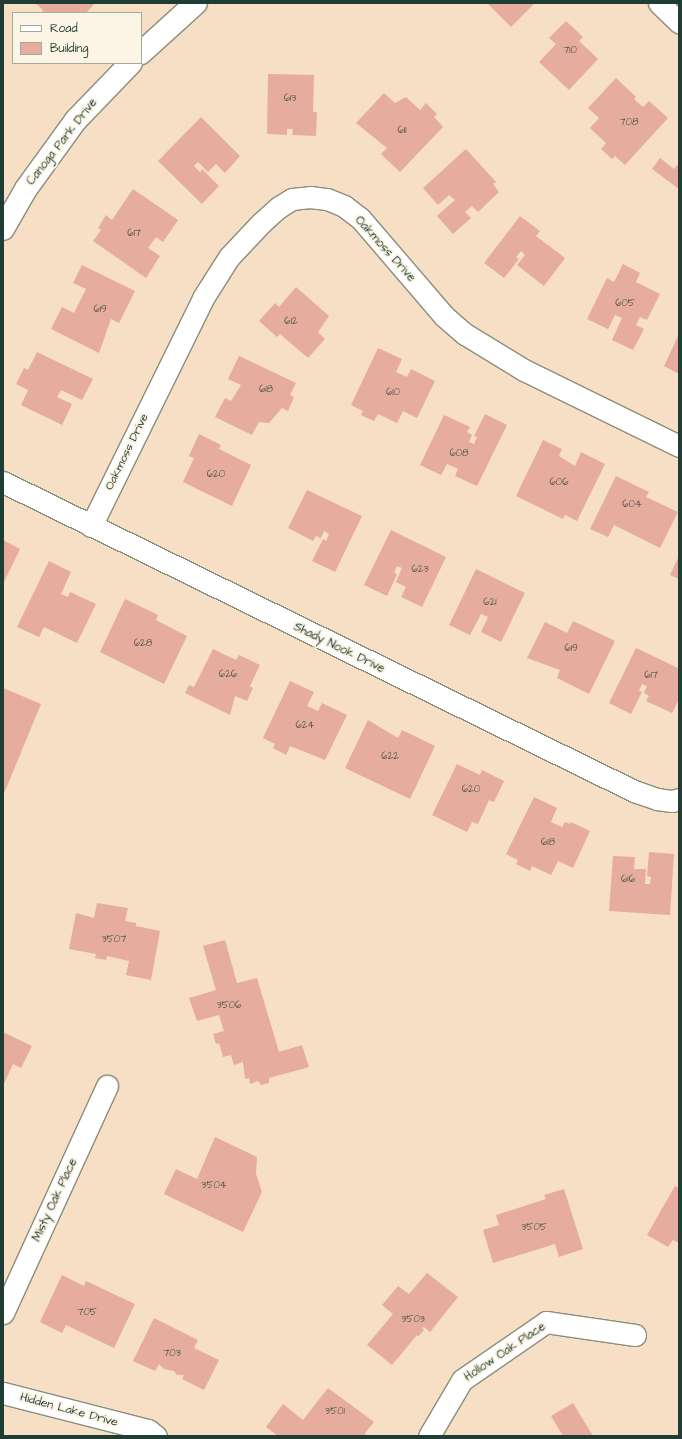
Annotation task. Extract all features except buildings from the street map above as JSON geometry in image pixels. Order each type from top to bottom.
[{"type":"street","points":[[142,52],[196,3]]},
{"type":"street","points":[[659,3],[679,22]]},
{"type":"street","name":"Canoga Park Drive","points":[[3,229],[26,189],[72,126],[130,64]]},
{"type":"street","name":"Oakmoss Drive","points":[[91,526],[203,298],[229,257],[278,207],[292,199],[310,196],[327,199],[344,206],[360,218],[444,316],[466,334],[524,370],[679,446]]},
{"type":"street","name":"Shady Nook Drive","points":[[3,482],[634,791],[657,799],[672,801],[679,799]]},
{"type":"street","name":"Misty Oak Place","points":[[3,1313],[107,1086]]},
{"type":"street","name":"Hollow Oak Place","points":[[429,1436],[462,1380],[546,1322],[635,1335]]},
{"type":"street","name":"Hidden Lake Drive","points":[[3,1393],[148,1430],[156,1436]]}]
